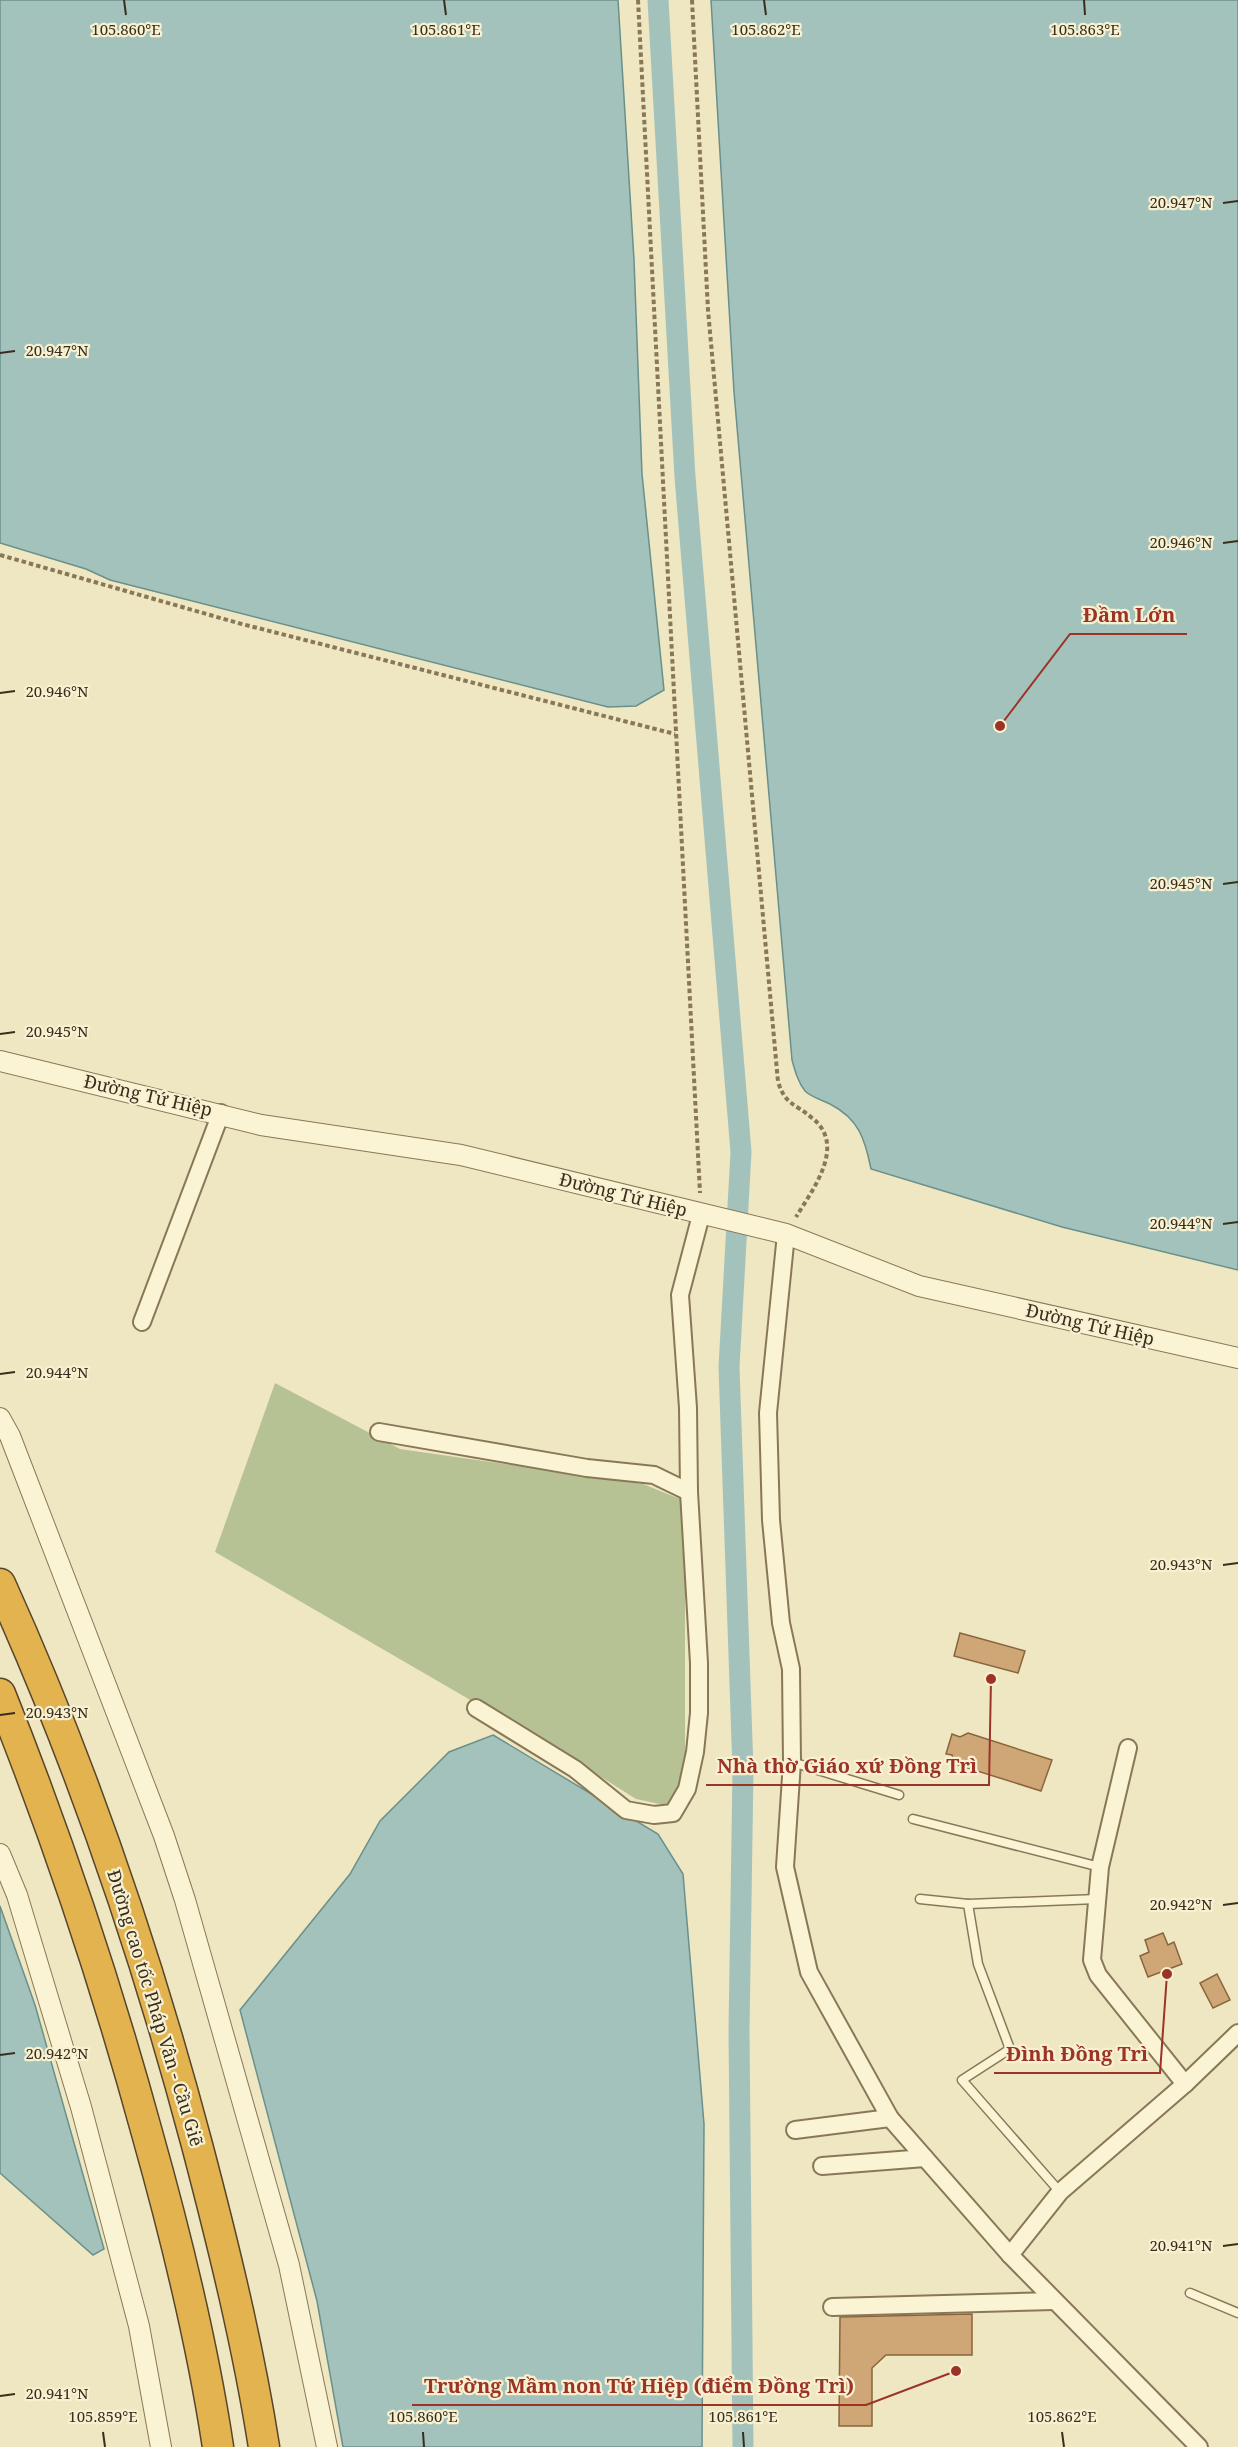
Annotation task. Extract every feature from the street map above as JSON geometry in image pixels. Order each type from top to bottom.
[{"type":"highway","name":"Đường cao tốc Pháp Vân - Cầu Giẽ","points":[[0,1584],[33,1656],[78,1771],[148,1975],[178,2072],[221,2235],[264,2447]]},
{"type":"highway","points":[[0,1694],[85,1922],[134,2084],[175,2234],[218,2447]]},
{"type":"street","name":"Đường Tứ Hiệp","points":[[0,1061],[221,1113],[261,1125],[461,1155],[779,1233],[920,1286],[1238,1359]]},
{"type":"street","points":[[142,1322],[221,1113]]},
{"type":"street","points":[[476,1708],[575,1769],[626,1810],[654,1815],[673,1813],[687,1789],[695,1752],[699,1713],[699,1663],[689,1492],[688,1408],[680,1295],[701,1215]]},
{"type":"street","points":[[779,1233],[768,1413],[771,1520],[781,1623],[790,1669],[792,1762],[785,1867],[809,1972],[890,2118],[1010,2255],[1199,2447]]},
{"type":"street","points":[[0,1418],[10,1436],[156,1814],[185,1900],[289,2265],[327,2447]]},
{"type":"street","points":[[379,1432],[587,1468],[654,1476],[689,1492]]},
{"type":"street","points":[[1128,1748],[1100,1867],[1092,1960],[1098,1975],[1185,2084]]},
{"type":"street","points":[[0,1854],[17,1894],[81,2107],[139,2326],[161,2447]]},
{"type":"street","points":[[1010,2255],[1060,2192],[1185,2084],[1238,2033]]},
{"type":"street","points":[[795,2130],[890,2118]]},
{"type":"street","points":[[822,2166],[925,2158]]},
{"type":"street","points":[[832,2307],[1054,2301]]},
{"type":"lane","points":[[792,1762],[899,1795]]},
{"type":"lane","points":[[913,1819],[1100,1867]]},
{"type":"lane","points":[[920,1899],[968,1904],[1097,1899]]},
{"type":"lane","points":[[968,1904],[978,1964],[1010,2049],[962,2080],[1060,2192]]},
{"type":"lane","points":[[1190,2293],[1238,2313]]},
{"type":"path","points":[[638,0],[701,1215]]},
{"type":"path","points":[[692,0],[708,310],[778,1082],[783,1097],[823,1128],[828,1143],[826,1160],[818,1182],[779,1233]]},
{"type":"path","points":[[0,555],[238,623],[675,734]]},
{"type":"green space","points":[[275,1383],[400,1449],[643,1484],[685,1501],[685,1772],[669,1806],[636,1799],[579,1763],[215,1552]]},
{"type":"water","points":[[0,0],[618,0],[634,260],[642,474],[664,690],[636,706],[608,707],[110,580],[86,569],[0,543]]},
{"type":"water","points":[[711,0],[1238,0],[1238,1270],[1062,1227],[871,1169],[863,1139],[854,1123],[840,1110],[807,1093],[799,1080],[792,1060],[734,392]]},
{"type":"water","points":[[493,1735],[658,1834],[683,1874],[704,2124],[702,2447],[343,2447],[317,2301],[240,2010],[350,1874],[380,1821],[449,1752]]},
{"type":"water","points":[[0,1906],[35,2005],[104,2249],[93,2255],[0,2173]]},
{"type":"building","points":[[960,1633],[1025,1651],[1018,1673],[954,1656]]},
{"type":"building","points":[[968,1733],[1052,1760],[1041,1791],[955,1764],[952,1755],[946,1754],[952,1734],[960,1737]]},
{"type":"building","points":[[1163,1933],[1168,1945],[1174,1942],[1182,1964],[1148,1977],[1140,1956],[1149,1952],[1145,1940]]},
{"type":"building","points":[[1217,1974],[1230,2000],[1213,2008],[1200,1983]]},
{"type":"building","points":[[972,2314],[972,2355],[886,2355],[872,2368],[872,2426],[839,2426],[840,2317]]},
{"type":"waterway","points":[[658,0],[685,477],[741,1152],[729,1367],[743,1770],[739,2031],[743,2447]]},
{"type":"place","name":"Đầm Lớn","points":[[1000,726]]},
{"type":"place","name":"Nhà thờ Giáo xứ Đồng Trì","points":[[991,1679]]},
{"type":"place","name":"Đình Đồng Trì","points":[[1167,1974]]},
{"type":"place","name":"Trường Mầm non Tứ Hiệp (điểm Đồng Trì)","points":[[956,2371]]}]
